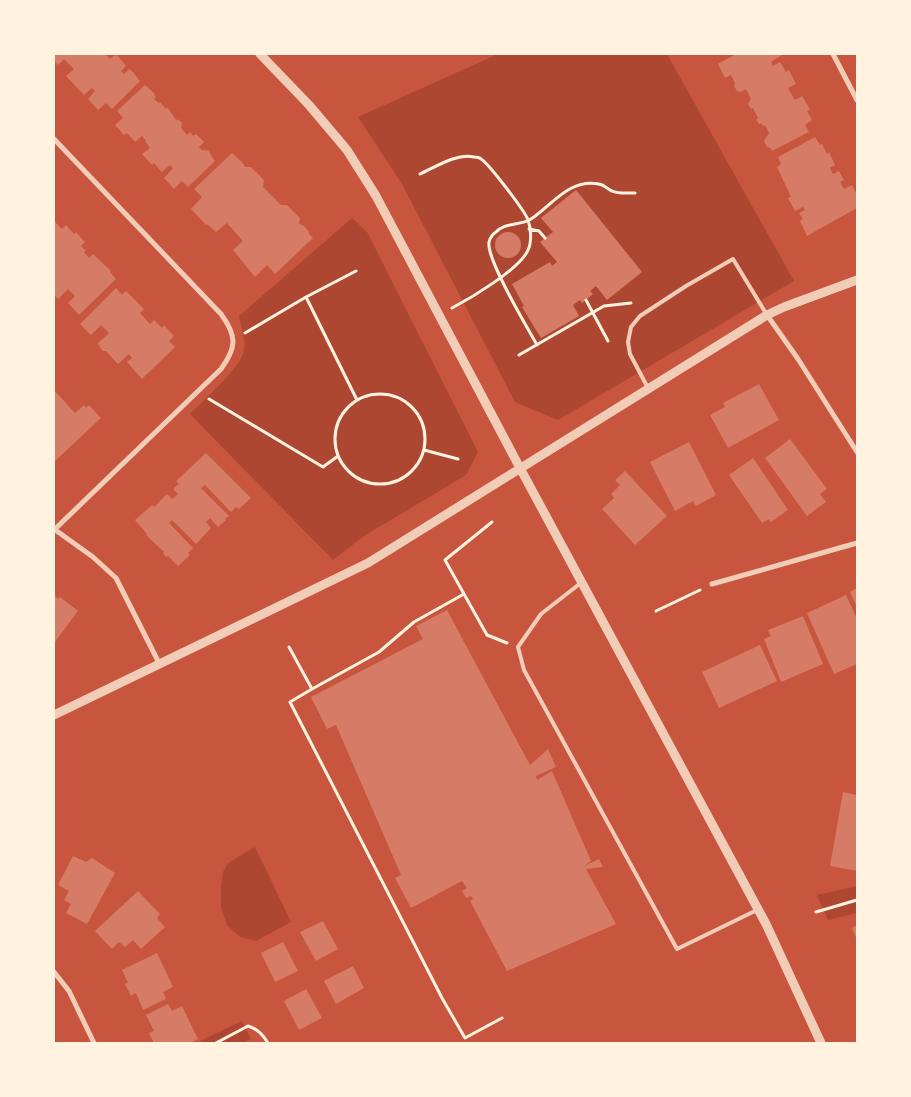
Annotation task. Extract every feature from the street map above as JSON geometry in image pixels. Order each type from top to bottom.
[{"type":"street","points":[[260,54],[347,150],[376,196],[520,468],[758,909],[820,1043]]},
{"type":"street","points":[[833,54],[857,100]]},
{"type":"street","points":[[54,139],[221,314],[230,326],[234,340],[234,348],[228,359],[198,392],[54,530],[93,557],[116,578],[159,663]]},
{"type":"street","points":[[54,715],[368,564],[767,315],[857,280]]},
{"type":"street","points":[[767,315],[794,353],[857,452]]},
{"type":"street","points":[[712,584],[857,543]]},
{"type":"street","points":[[54,972],[69,991],[94,1043]]},
{"type":"lane","points":[[648,388],[630,354],[628,334],[640,316],[686,286],[733,259],[767,315]]},
{"type":"lane","points":[[582,582],[541,614],[518,647],[524,670],[677,949],[758,909]]},
{"type":"path","points":[[420,174],[455,158],[472,156],[482,160],[492,170],[528,220],[530,229],[531,240],[525,256],[485,290],[440,316]]},
{"type":"path","points":[[537,345],[505,289],[490,250],[489,242],[491,237],[500,228],[528,220],[576,185],[598,183],[613,192],[635,193]]},
{"type":"path","points":[[530,229],[539,231],[545,238]]},
{"type":"path","points":[[234,340],[306,297],[356,271]]},
{"type":"path","points":[[306,297],[357,400]]},
{"type":"path","points":[[586,300],[608,341]]},
{"type":"path","points":[[519,355],[604,306],[631,303]]},
{"type":"path","points":[[198,392],[323,467],[338,456]]},
{"type":"path","points":[[379,393],[394,395],[410,404],[420,417],[425,432],[424,450],[417,465],[405,477],[391,483],[375,484],[359,479],[346,470],[338,456],[335,433],[339,418],[349,405],[362,396],[379,393]]},
{"type":"path","points":[[424,450],[458,458]]},
{"type":"path","points":[[492,522],[445,560],[487,635],[518,647]]},
{"type":"path","points":[[656,611],[712,584]]},
{"type":"path","points":[[464,594],[414,622],[379,652],[290,702],[442,998],[465,1038],[502,1018]]},
{"type":"path","points":[[288,647],[312,689]]},
{"type":"path","points":[[816,912],[857,900]]},
{"type":"path","points":[[216,1043],[248,1026],[260,1033],[268,1043]]},
{"type":"shaded area","points":[[498,54],[667,54],[794,281],[558,420],[515,402],[402,184],[358,117]]},
{"type":"shaded area","points":[[352,218],[367,232],[478,452],[466,475],[364,536],[333,560],[190,414],[220,384],[241,358],[244,351],[244,342],[239,316]]},
{"type":"shaded area","points":[[255,847],[291,922],[256,941],[240,937],[227,925],[221,907],[223,872],[228,863]]},
{"type":"shaded area","points":[[857,886],[857,913],[828,920],[817,895]]},
{"type":"shaded area","points":[[242,1021],[251,1039],[242,1043],[196,1043]]},
{"type":"building","points":[[54,54],[105,54],[110,59],[115,55],[126,66],[121,71],[124,74],[129,69],[140,81],[112,109],[106,103],[98,110],[88,99],[95,91],[92,88],[84,95],[66,76],[74,69],[64,59],[58,65],[54,60]]},
{"type":"building","points":[[736,54],[782,55],[771,62],[773,66],[780,62],[786,72],[789,70],[796,84],[788,88],[795,100],[802,96],[810,109],[807,111],[812,120],[805,125],[809,132],[772,151],[767,147],[764,141],[769,133],[765,125],[759,124],[753,108],[751,109],[748,104],[751,99],[746,89],[741,92],[737,91],[731,75],[725,78],[718,64]]},
{"type":"building","points":[[145,85],[155,94],[156,97],[154,99],[160,102],[166,109],[167,107],[177,121],[178,119],[182,123],[181,128],[187,135],[190,132],[193,136],[196,134],[204,142],[199,147],[203,151],[204,149],[208,150],[215,161],[188,187],[182,181],[174,189],[164,178],[173,168],[170,165],[162,172],[154,163],[152,165],[142,154],[150,148],[142,136],[135,142],[127,133],[124,135],[115,125],[123,118],[117,111]]},
{"type":"building","points":[[815,137],[820,145],[822,144],[827,154],[829,152],[835,165],[830,168],[833,174],[839,171],[844,180],[840,182],[844,189],[852,185],[857,195],[857,208],[807,236],[800,221],[803,219],[799,213],[805,210],[803,207],[795,211],[788,198],[791,197],[777,167],[781,164],[778,157]]},
{"type":"building","points":[[232,153],[245,167],[251,167],[264,180],[263,187],[281,205],[287,205],[300,218],[299,224],[304,226],[313,238],[275,274],[267,265],[255,277],[233,250],[243,241],[227,223],[216,232],[206,225],[191,209],[202,197],[194,189]]},
{"type":"building","points":[[576,190],[642,272],[607,300],[596,286],[590,291],[593,294],[582,303],[580,300],[573,305],[579,316],[541,338],[522,307],[524,306],[512,284],[550,262],[552,266],[557,262],[540,242],[553,232],[541,218]]},
{"type":"building","points":[[54,221],[62,229],[66,225],[74,234],[76,232],[85,242],[81,246],[89,258],[93,254],[111,271],[116,279],[79,315],[68,303],[75,296],[68,289],[58,299],[54,295]]},
{"type":"building","points":[[508,232],[517,236],[521,245],[517,254],[508,258],[499,254],[495,245],[499,236]]},
{"type":"building","points":[[116,288],[122,295],[126,291],[144,309],[140,313],[150,324],[154,320],[162,328],[164,325],[174,336],[169,341],[175,347],[142,379],[127,362],[132,358],[129,354],[118,364],[99,346],[98,343],[109,333],[101,325],[91,335],[80,324]]},
{"type":"building","points":[[759,384],[779,420],[728,448],[710,415],[725,407],[723,403]]},
{"type":"building","points":[[54,390],[75,413],[84,405],[86,408],[89,405],[101,418],[55,461]]},
{"type":"building","points":[[790,439],[827,489],[820,494],[826,502],[807,516],[765,458]]},
{"type":"building","points":[[689,442],[716,495],[696,506],[693,501],[675,511],[650,462]]},
{"type":"building","points":[[206,453],[251,498],[239,509],[236,507],[231,512],[205,485],[201,488],[229,516],[218,527],[210,518],[206,522],[211,528],[196,544],[172,520],[169,523],[193,548],[188,553],[190,555],[178,566],[168,556],[166,557],[164,552],[146,535],[135,520],[152,505],[154,507],[167,494],[172,499],[178,494],[173,489],[179,484],[176,481]]},
{"type":"building","points":[[753,458],[788,510],[771,522],[769,519],[762,523],[729,475]]},
{"type":"building","points":[[625,471],[667,516],[635,545],[602,509],[614,498],[611,494],[620,485],[615,480]]},
{"type":"building","points":[[857,588],[857,607],[850,592]]},
{"type":"building","points":[[54,595],[58,599],[60,597],[78,611],[54,643]]},
{"type":"building","points":[[846,595],[857,619],[857,664],[834,674],[807,613]]},
{"type":"building","points":[[447,610],[530,765],[548,749],[556,767],[536,776],[537,780],[552,771],[591,861],[584,866],[599,859],[603,867],[586,869],[616,924],[507,971],[470,901],[473,899],[471,896],[466,898],[462,891],[467,888],[462,881],[411,908],[395,878],[401,875],[336,725],[327,729],[311,697],[423,639],[416,626]]},
{"type":"building","points":[[803,616],[823,664],[781,682],[764,639],[771,636],[768,630]]},
{"type":"building","points":[[760,645],[777,681],[719,708],[702,672]]},
{"type":"building","points":[[843,792],[857,795],[857,871],[830,866]]},
{"type":"building","points":[[73,856],[86,862],[92,858],[115,873],[87,924],[66,913],[71,904],[64,900],[69,891],[58,885]]},
{"type":"building","points":[[138,891],[160,914],[157,918],[165,927],[141,949],[133,940],[125,947],[119,942],[112,949],[95,931]]},
{"type":"building","points":[[323,921],[338,949],[316,961],[300,932]]},
{"type":"building","points":[[857,925],[857,940],[852,928]]},
{"type":"building","points":[[283,942],[298,971],[275,982],[261,953]]},
{"type":"building","points":[[157,953],[173,987],[163,992],[166,999],[143,1010],[136,993],[131,996],[125,984],[128,983],[122,970]]},
{"type":"building","points":[[353,966],[364,988],[336,1004],[324,981]]},
{"type":"building","points":[[306,989],[322,1018],[299,1030],[284,1001]]},
{"type":"building","points":[[168,1004],[172,1011],[182,1006],[198,1039],[190,1043],[154,1043],[149,1033],[154,1031],[146,1015]]}]
